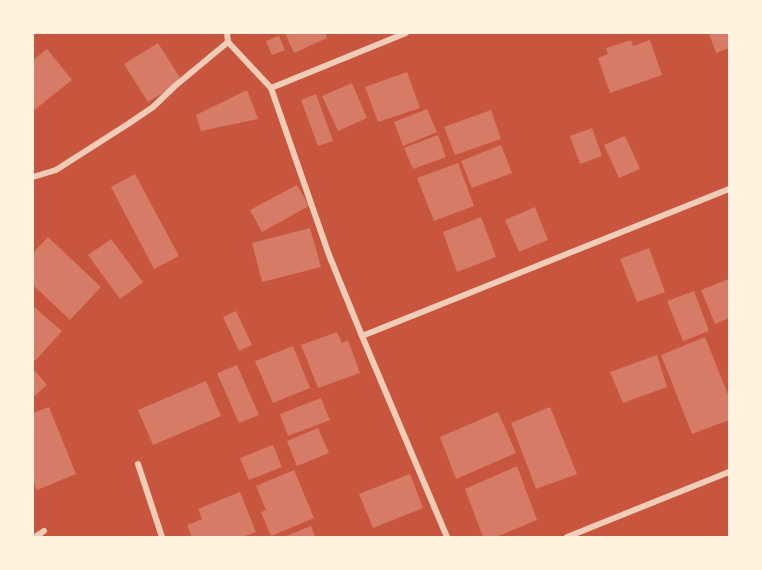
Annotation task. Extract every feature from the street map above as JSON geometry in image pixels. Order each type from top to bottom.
[{"type":"street","points":[[227,33],[228,42],[271,88],[330,255],[447,537]]},
{"type":"street","points":[[271,88],[406,33]]},
{"type":"street","points":[[33,177],[56,170],[153,107],[174,86],[228,42]]},
{"type":"street","points":[[362,336],[729,189]]},
{"type":"street","points":[[138,464],[162,537]]},
{"type":"street","points":[[567,537],[729,472]]},
{"type":"street","points":[[35,537],[44,531]]},
{"type":"building","points":[[285,33],[325,33],[327,38],[294,53]]},
{"type":"building","points":[[709,33],[729,33],[729,48],[716,53]]},
{"type":"building","points":[[279,36],[285,50],[272,55],[266,41]]},
{"type":"building","points":[[631,40],[633,46],[650,40],[662,75],[610,93],[598,58],[608,54],[606,48]]},
{"type":"building","points":[[158,43],[182,81],[148,102],[124,64]]},
{"type":"building","points":[[47,49],[72,80],[33,111],[33,60]]},
{"type":"building","points":[[407,72],[420,108],[378,122],[365,87]]},
{"type":"building","points":[[352,83],[367,118],[338,131],[322,96]]},
{"type":"building","points":[[247,90],[258,119],[201,131],[196,115]]},
{"type":"building","points":[[316,94],[333,141],[318,146],[301,100]]},
{"type":"building","points":[[427,109],[437,132],[403,146],[394,122]]},
{"type":"building","points":[[491,110],[501,139],[455,155],[444,127]]},
{"type":"building","points":[[592,128],[602,156],[580,164],[570,136]]},
{"type":"building","points":[[438,135],[446,157],[413,169],[404,148]]},
{"type":"building","points":[[625,136],[640,169],[619,178],[604,145]]},
{"type":"building","points":[[501,145],[512,173],[472,188],[461,161]]},
{"type":"building","points":[[458,163],[474,206],[434,221],[417,178]]},
{"type":"building","points":[[135,174],[179,256],[154,269],[111,187]]},
{"type":"building","points":[[297,185],[309,206],[262,232],[250,210]]},
{"type":"building","points":[[535,207],[548,240],[519,252],[505,220]]},
{"type":"building","points":[[481,217],[496,257],[457,272],[443,232]]},
{"type":"building","points":[[310,228],[321,267],[262,282],[252,243]]},
{"type":"building","points":[[48,237],[101,287],[70,320],[33,285],[33,253]]},
{"type":"building","points":[[111,239],[143,282],[120,299],[88,255]]},
{"type":"building","points":[[649,248],[665,292],[637,302],[620,259]]},
{"type":"building","points":[[729,279],[729,318],[715,324],[701,290]]},
{"type":"building","points":[[694,291],[709,331],[683,341],[667,301]]},
{"type":"building","points":[[33,306],[62,331],[35,361],[33,359]]},
{"type":"building","points":[[236,311],[252,345],[239,351],[223,317]]},
{"type":"building","points":[[337,332],[342,343],[348,340],[360,373],[318,388],[301,345]]},
{"type":"building","points":[[705,337],[729,397],[729,420],[692,434],[661,355]]},
{"type":"building","points":[[293,346],[310,388],[273,403],[255,361]]},
{"type":"building","points":[[657,355],[667,387],[623,403],[610,372]]},
{"type":"building","points":[[237,365],[259,415],[239,423],[217,373]]},
{"type":"building","points":[[35,371],[47,385],[33,397],[33,373]]},
{"type":"building","points":[[206,381],[221,416],[153,445],[138,410]]},
{"type":"building","points":[[321,398],[330,420],[288,436],[280,414]]},
{"type":"building","points":[[49,407],[76,474],[37,490],[33,481],[33,413]]},
{"type":"building","points":[[550,407],[577,474],[536,489],[511,423]]},
{"type":"building","points":[[498,412],[516,453],[456,479],[440,437]]},
{"type":"building","points":[[318,428],[329,453],[297,466],[287,441]]},
{"type":"building","points":[[273,445],[282,467],[249,480],[240,458]]},
{"type":"building","points":[[517,466],[537,520],[496,537],[483,537],[465,489]]},
{"type":"building","points":[[294,470],[314,518],[271,536],[261,512],[266,510],[256,486]]},
{"type":"building","points":[[410,474],[423,508],[373,528],[359,494]]},
{"type":"building","points":[[240,492],[256,532],[242,537],[192,537],[187,525],[202,519],[198,509]]},
{"type":"building","points":[[311,526],[315,537],[284,537]]}]
